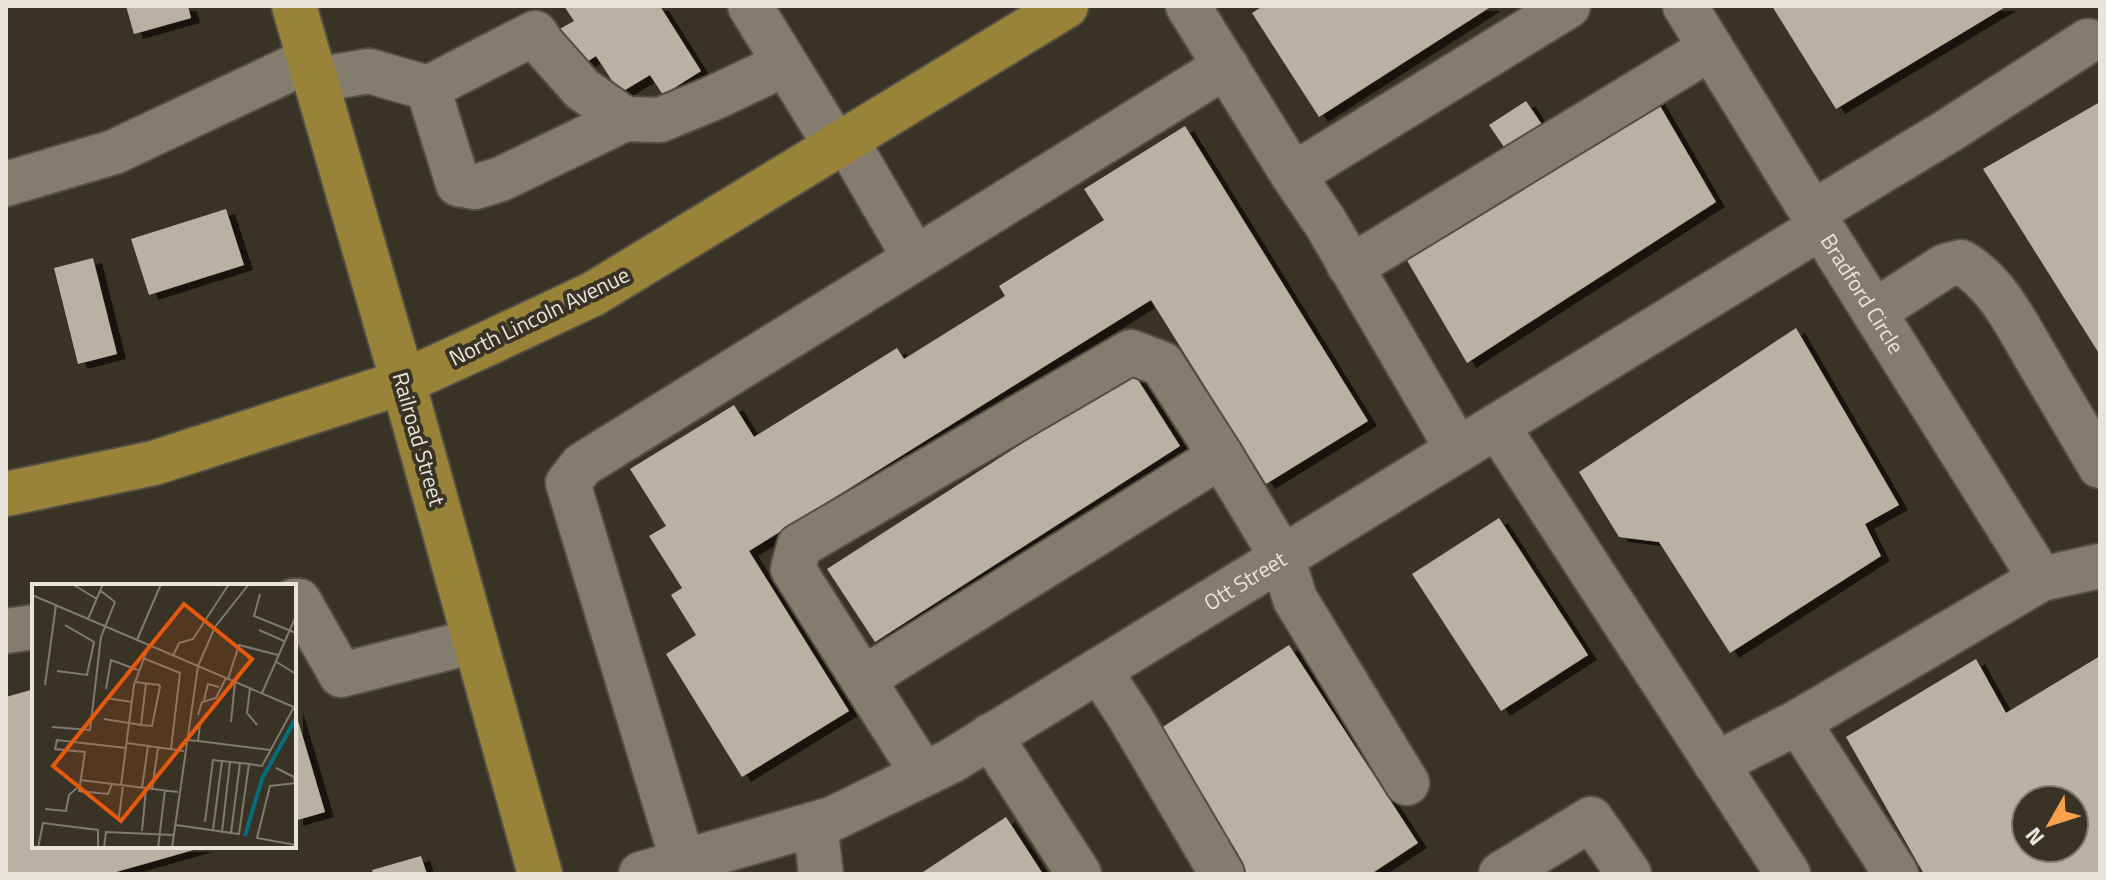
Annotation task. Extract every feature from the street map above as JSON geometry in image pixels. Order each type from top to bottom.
[{"type":"main road","name":"Railroad Street","points":[[294,6],[540,874]]},
{"type":"main road","name":"North Lincoln Avenue","points":[[6,494],[154,463],[403,382],[593,294],[1060,7]]},
{"type":"street","points":[[750,6],[785,64],[841,143],[915,258]]},
{"type":"street","points":[[1188,6],[1325,222],[1458,450]]},
{"type":"street","points":[[1293,175],[1568,6]]},
{"type":"street","points":[[1349,265],[1374,253],[1696,18]]},
{"type":"street","name":"Bradford Circle","points":[[1696,18],[1816,220],[2041,579]]},
{"type":"street","points":[[6,184],[114,152],[312,70],[369,71],[428,88],[535,33],[582,89],[625,119]]},
{"type":"street","name":"Ott Street","points":[[641,874],[832,819],[951,761],[1497,426],[2088,41]]},
{"type":"street","points":[[428,88],[458,184],[475,187],[501,179],[625,119],[660,120],[785,64]]},
{"type":"street","points":[[683,862],[568,483],[582,465],[1226,66]]},
{"type":"street","points":[[1874,312],[1945,266],[1961,262],[1977,271],[1993,288],[2100,466]]},
{"type":"street","points":[[923,774],[793,569],[799,546],[1131,352],[1162,364],[1221,456],[1282,557],[1295,599],[1407,783]]},
{"type":"street","points":[[1497,426],[1788,874]]},
{"type":"street","points":[[863,679],[1221,456]]},
{"type":"street","points":[[1716,764],[1798,722],[2041,579],[2100,566]]},
{"type":"street","points":[[296,601],[299,601],[341,675],[475,641]]},
{"type":"street","points":[[6,631],[32,627]]},
{"type":"street","points":[[1099,670],[1222,874]]},
{"type":"street","points":[[1798,722],[1896,874]]},
{"type":"street","points":[[990,736],[1079,874]]},
{"type":"street","points":[[1501,874],[1591,819],[1629,874]]},
{"type":"street","points":[[815,824],[821,874]]},
{"type":"building","points":[[126,6],[188,6],[191,18],[134,34]]},
{"type":"building","points":[[564,6],[660,6],[701,71],[663,95],[650,75],[620,93],[596,56],[579,67],[556,31],[574,21]]},
{"type":"building","points":[[1263,6],[1492,6],[1319,117],[1252,13]]},
{"type":"building","points":[[1772,6],[2007,6],[1836,109]]},
{"type":"building","points":[[1656,99],[1716,202],[1467,363],[1405,257]]},
{"type":"building","points":[[1526,101],[1545,129],[1508,153],[1489,125]]},
{"type":"building","points":[[2100,102],[2100,355],[1983,169]]},
{"type":"building","points":[[1185,126],[1368,421],[1266,484],[1151,300],[749,551],[849,711],[742,777],[666,654],[696,635],[671,595],[682,588],[649,536],[666,526],[630,469],[734,405],[754,437],[897,348],[904,359],[1005,296],[999,286],[1104,220],[1084,189]]},
{"type":"building","points":[[226,209],[244,265],[149,295],[131,239]]},
{"type":"building","points":[[93,258],[117,354],[78,364],[54,268]]},
{"type":"building","points":[[1796,328],[1899,505],[1865,524],[1881,556],[1730,653],[1659,542],[1619,537],[1579,472]]},
{"type":"building","points":[[1133,372],[1180,446],[875,642],[827,569]]},
{"type":"building","points":[[1499,518],[1588,655],[1501,711],[1412,574]]},
{"type":"building","points":[[1289,645],[1418,843],[1371,874],[1247,874],[1155,732]]},
{"type":"building","points":[[2100,656],[2100,874],[1924,874],[1846,737],[1976,659],[2006,713]]},
{"type":"building","points":[[32,690],[32,848],[200,848],[109,874],[6,874],[6,697]]},
{"type":"building","points":[[296,714],[325,812],[296,820]]},
{"type":"building","points":[[1006,817],[1043,874],[920,874]]},
{"type":"building","points":[[421,856],[427,874],[373,874],[372,870]]}]
